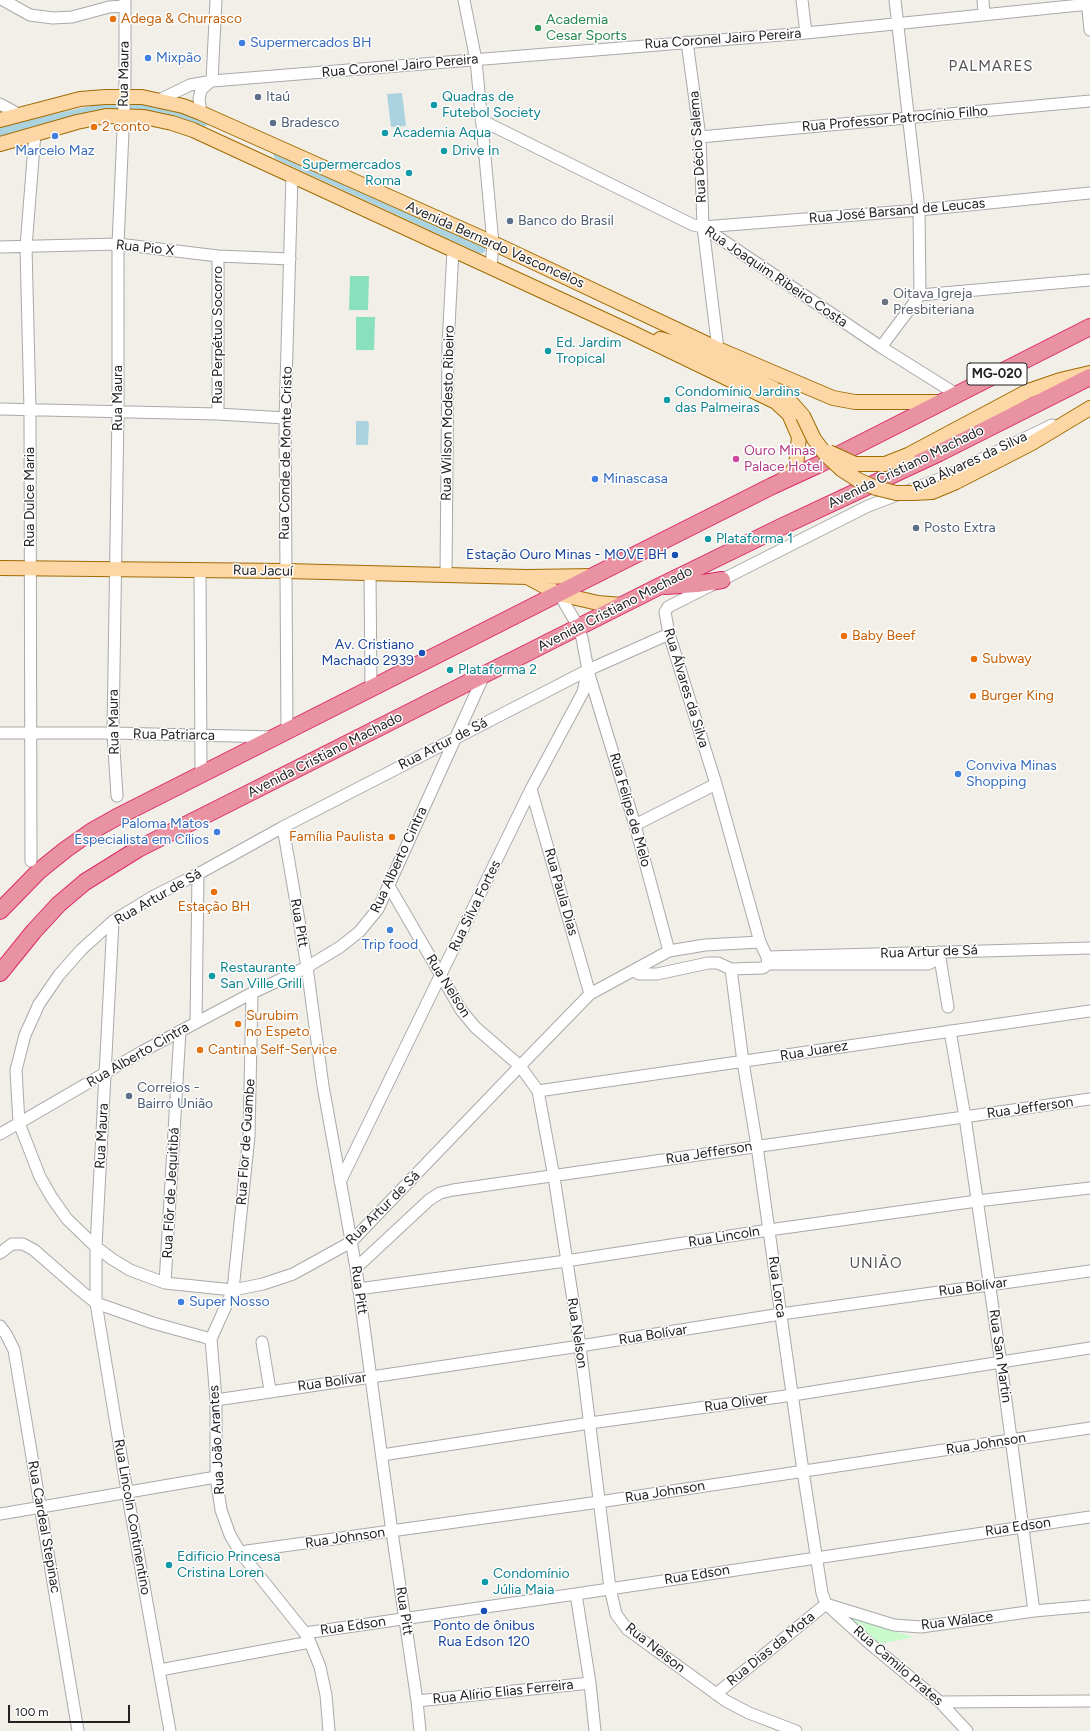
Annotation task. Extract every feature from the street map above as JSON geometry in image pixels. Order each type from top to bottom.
[{"type":"highway","name":"MG-020","points":[[594,576],[772,486],[820,464],[1090,327]]},
{"type":"highway","name":"Avenida Cristiano Machado","points":[[0,973],[34,931],[59,904],[86,882],[118,860],[138,849],[285,776],[658,586],[939,453],[1090,377]]},
{"type":"highway","points":[[0,911],[39,871],[87,835],[117,817],[594,576]]},
{"type":"highway","points":[[658,586],[697,584],[722,580]]},
{"type":"main road","name":"Avenida Bernardo Vasconcelos","points":[[1,119],[80,99],[124,96],[159,100],[201,112],[587,286],[718,355],[833,398],[855,402],[941,402]]},
{"type":"main road","name":"Avenida Bernardo Vasconcelos","points":[[0,144],[34,133],[106,116],[144,117],[182,126],[292,175],[631,332],[776,402],[789,414],[799,437],[796,466],[791,473],[772,486]]},
{"type":"main road","points":[[577,308],[585,298],[587,286]]},
{"type":"main road","points":[[631,332],[718,355],[773,388],[788,399],[803,416],[814,439],[826,455],[841,469],[858,480],[876,488],[896,492],[932,492],[956,482],[1032,443],[1088,409]]},
{"type":"main road","name":"Avenida Cristiano Machado","points":[[803,416],[829,452],[855,464],[885,464],[908,455],[1028,391],[1060,380],[1090,373]]},
{"type":"main road","name":"Rua Jacuí","points":[[0,568],[285,571],[446,576],[594,576]]},
{"type":"main road","name":"Rua Jacuí","points":[[527,577],[559,594],[598,603],[622,605]]},
{"type":"street","points":[[3,0],[30,15],[53,18],[72,17],[125,3]]},
{"type":"street","points":[[201,112],[199,100],[201,90],[212,80],[216,0]]},
{"type":"street","points":[[464,0],[476,60],[493,243],[491,268]]},
{"type":"street","points":[[802,0],[806,33]]},
{"type":"street","points":[[881,347],[920,295],[919,210],[895,0]]},
{"type":"street","points":[[982,0],[984,15]]},
{"type":"street","name":"Rua Maura","points":[[117,796],[113,733],[118,412],[118,244],[124,116],[125,3]]},
{"type":"street","points":[[1088,3],[1090,30]]},
{"type":"street","name":"Rua Coronel Jairo Pereira","points":[[159,100],[190,85],[212,80],[806,33],[1088,3]]},
{"type":"street","name":"Rua Décio Salema","points":[[687,42],[700,137],[703,227],[718,355]]},
{"type":"street","name":"Rua Professor Patrocínio Filho","points":[[700,137],[1090,101]]},
{"type":"street","points":[[0,104],[20,115]]},
{"type":"street","name":"Rua Joaquim Ribeiro Costa","points":[[481,120],[693,225],[703,227],[881,347],[956,394]]},
{"type":"street","name":"Rua Dulce Maria","points":[[31,861],[29,734],[31,568],[30,410],[26,247],[34,133]]},
{"type":"street","name":"Rua Conde de Monte Cristo","points":[[281,734],[285,571],[285,418],[292,175]]},
{"type":"street","name":"Rua José Barsand de Leucas","points":[[703,227],[919,210],[1090,193]]},
{"type":"street","name":"Rua Pio X","points":[[0,248],[118,244],[218,256],[290,259]]},
{"type":"street","name":"Rua Wilson Modesto Ribeiro","points":[[446,576],[448,345],[453,250]]},
{"type":"street","name":"Rua Perpétuo Socorro","points":[[218,256],[218,414]]},
{"type":"street","points":[[920,295],[1090,280]]},
{"type":"street","points":[[0,409],[218,414],[285,418]]},
{"type":"street","name":"Rua Álvares da Silva","points":[[768,960],[760,942],[716,784],[669,634],[665,612],[668,607],[868,506],[942,478],[1027,436],[1088,409]]},
{"type":"street","points":[[200,571],[201,774]]},
{"type":"street","points":[[370,574],[371,688]]},
{"type":"street","points":[[559,594],[578,626]]},
{"type":"street","name":"Rua Silva Fortes","points":[[340,1182],[531,789],[583,692],[588,670],[578,626]]},
{"type":"street","name":"Rua Artur de Sá","points":[[669,634],[588,670],[455,738],[154,896],[114,921],[81,950],[59,975],[39,1004],[25,1035],[16,1070],[19,1123],[40,1177],[52,1198],[67,1219],[96,1247],[130,1270],[166,1283],[233,1290],[263,1284],[294,1274],[352,1242],[590,994],[669,951],[705,945],[760,942]]},
{"type":"street","name":"Rua Felipe de Melo","points":[[588,670],[635,825],[669,951]]},
{"type":"street","name":"Rua Alberto Cintra","points":[[0,1134],[196,1022],[307,966],[340,946],[359,932],[378,909],[485,673]]},
{"type":"street","name":"Rua Patriarca","points":[[0,733],[202,735],[281,734]]},
{"type":"street","points":[[635,825],[716,784]]},
{"type":"street","name":"Rua Paula Dias","points":[[531,789],[590,994]]},
{"type":"street","name":"Rua Pitt","points":[[283,827],[307,966],[323,1086],[356,1268],[392,1532],[417,1700],[420,1731]]},
{"type":"street","points":[[196,1022],[198,874]]},
{"type":"street","name":"Rua Nelson","points":[[389,886],[461,1010],[474,1027],[520,1066],[538,1091],[554,1177],[580,1346],[610,1588],[616,1614],[627,1628],[716,1694],[737,1707],[796,1731]]},
{"type":"street","name":"Rua Maura","points":[[96,1303],[96,1247],[114,921]]},
{"type":"street","name":"Rua Artur de Sá","points":[[634,971],[639,974],[657,974],[708,963],[718,963],[731,969],[763,968],[768,960],[1090,948]]},
{"type":"street","points":[[939,953],[948,1007]]},
{"type":"street","name":"Rua Lorca","points":[[731,969],[743,1062],[757,1146],[816,1557],[822,1593],[826,1604]]},
{"type":"street","name":"Rua Flor de Guambe","points":[[233,1290],[249,1136],[252,993]]},
{"type":"street","name":"Rua Juarez","points":[[538,1091],[1090,1011]]},
{"type":"street","name":"Rua Flôr de Jequitibá","points":[[166,1283],[180,1031]]},
{"type":"street","name":"Rua San Martin","points":[[950,1031],[965,1117],[990,1285],[1034,1611]]},
{"type":"street","name":"Rua Jefferson","points":[[356,1268],[429,1200],[440,1193],[1090,1099]]},
{"type":"street","name":"Rua Lincoln","points":[[358,1289],[566,1261],[769,1230],[977,1201],[1090,1188]]},
{"type":"street","points":[[0,1253],[12,1244],[18,1243],[29,1246],[96,1303],[153,1323],[211,1339]]},
{"type":"street","name":"Rua Bolívar","points":[[216,1400],[270,1390],[580,1346],[781,1314],[1090,1271]]},
{"type":"street","name":"Rua João Arantes","points":[[233,1290],[211,1339],[216,1400],[216,1477],[221,1510],[230,1535],[240,1552],[307,1637],[322,1674],[326,1695],[329,1731]]},
{"type":"street","name":"Rua Lincoln Continentino","points":[[96,1303],[127,1491],[170,1731]]},
{"type":"street","name":"Rua Cardeal Stepinac","points":[[0,1326],[14,1350],[78,1731]]},
{"type":"street","points":[[262,1342],[270,1390]]},
{"type":"street","name":"Rua Oliver","points":[[382,1455],[590,1423],[793,1395],[1090,1348]]},
{"type":"street","name":"Rua Johnson","points":[[240,1552],[599,1502],[1090,1428]]},
{"type":"street","points":[[0,1514],[127,1491],[216,1477]]},
{"type":"street","name":"Rua Edson","points":[[160,1670],[307,1637],[405,1619],[1090,1517]]},
{"type":"street","points":[[576,1594],[590,1683],[595,1731]]},
{"type":"street","name":"Rua Walace","points":[[826,1604],[894,1625],[908,1627],[922,1627],[1034,1611],[1090,1606]]},
{"type":"street","name":"Rua Dias da Mota","points":[[716,1694],[826,1604]]},
{"type":"street","name":"Rua Camilo Prates","points":[[826,1604],[869,1643],[940,1702],[968,1731]]},
{"type":"street","name":"Rua Alírio Elias Ferreira","points":[[417,1700],[590,1683]]},
{"type":"street","points":[[940,1702],[1090,1701]]},
{"type":"green space","points":[[350,276],[369,276],[368,310],[349,310]]},
{"type":"green space","points":[[356,317],[375,317],[374,350],[356,350]]},
{"type":"green space","points":[[850,1617],[880,1627],[914,1637],[880,1644]]},
{"type":"water","points":[[402,93],[406,126],[391,127],[387,94]]},
{"type":"water","points":[[356,421],[367,421],[369,423],[367,445],[356,445]]},
{"type":"waterway","points":[[0,132],[112,106],[138,108],[196,118],[204,122]]},
{"type":"waterway","points":[[278,155],[481,249]]},
{"type":"place","name":"Adega & Churrasco","points":[[113,19]]},
{"type":"place","name":"Academia Cesar Sports","points":[[538,28]]},
{"type":"place","name":"Supermercados BH","points":[[242,43]]},
{"type":"place","name":"Mixpão","points":[[148,58]]},
{"type":"place","name":"Itaú","points":[[258,97]]},
{"type":"place","name":"Quadras de Futebol Society","points":[[434,105]]},
{"type":"place","name":"Bradesco","points":[[273,123]]},
{"type":"place","name":"2 conto","points":[[94,127]]},
{"type":"place","name":"Academia Aqua","points":[[385,133]]},
{"type":"place","name":"Marcelo Maz","points":[[55,136]]},
{"type":"place","name":"Drive In","points":[[444,151]]},
{"type":"place","name":"Supermercados Roma","points":[[409,173]]},
{"type":"place","name":"Banco do Brasil","points":[[510,221]]},
{"type":"place","name":"Oitava Igreja Presbiteriana","points":[[885,302]]},
{"type":"place","name":"Ed. Jardim Tropical","points":[[548,351]]},
{"type":"place","name":"Condomínio Jardins das Palmeiras","points":[[667,400]]},
{"type":"place","name":"Ouro Minas Palace Hotel","points":[[736,459]]},
{"type":"place","name":"Minascasa","points":[[595,479]]},
{"type":"place","name":"Posto Extra","points":[[916,528]]},
{"type":"place","name":"Plataforma 1","points":[[708,539]]},
{"type":"place","name":"Estação Ouro Minas - MOVE BH","points":[[675,555]]},
{"type":"place","name":"Baby Beef","points":[[844,636]]},
{"type":"place","name":"Av. Cristiano Machado 2939","points":[[422,653]]},
{"type":"place","name":"Subway","points":[[974,659]]},
{"type":"place","name":"Plataforma 2","points":[[450,670]]},
{"type":"place","name":"Burger King","points":[[973,696]]},
{"type":"place","name":"Conviva Minas Shopping","points":[[958,774]]},
{"type":"place","name":"Paloma Matos Especialista em Cílios","points":[[217,832]]},
{"type":"place","name":"Família Paulista","points":[[392,837]]},
{"type":"place","name":"Estação BH","points":[[214,892]]},
{"type":"place","name":"Trip food","points":[[390,930]]},
{"type":"place","name":"Restaurante San Ville Grill","points":[[212,976]]},
{"type":"place","name":"Surubim no Espeto","points":[[238,1024]]},
{"type":"place","name":"Cantina Self-Service","points":[[200,1050]]},
{"type":"place","name":"Correios - Bairro União","points":[[129,1096]]},
{"type":"place","name":"Super Nosso","points":[[181,1302]]},
{"type":"place","name":"Edificio Princesa Cristina Loren","points":[[169,1565]]},
{"type":"place","name":"Condomínio Júlia Maia","points":[[485,1582]]},
{"type":"place","name":"Ponto de ônibus Rua Edson 120","points":[[484,1611]]},
{"type":"district","name":"PALMARES","points":[[991,67]]},
{"type":"district","name":"UNIÃO","points":[[876,1264]]}]
